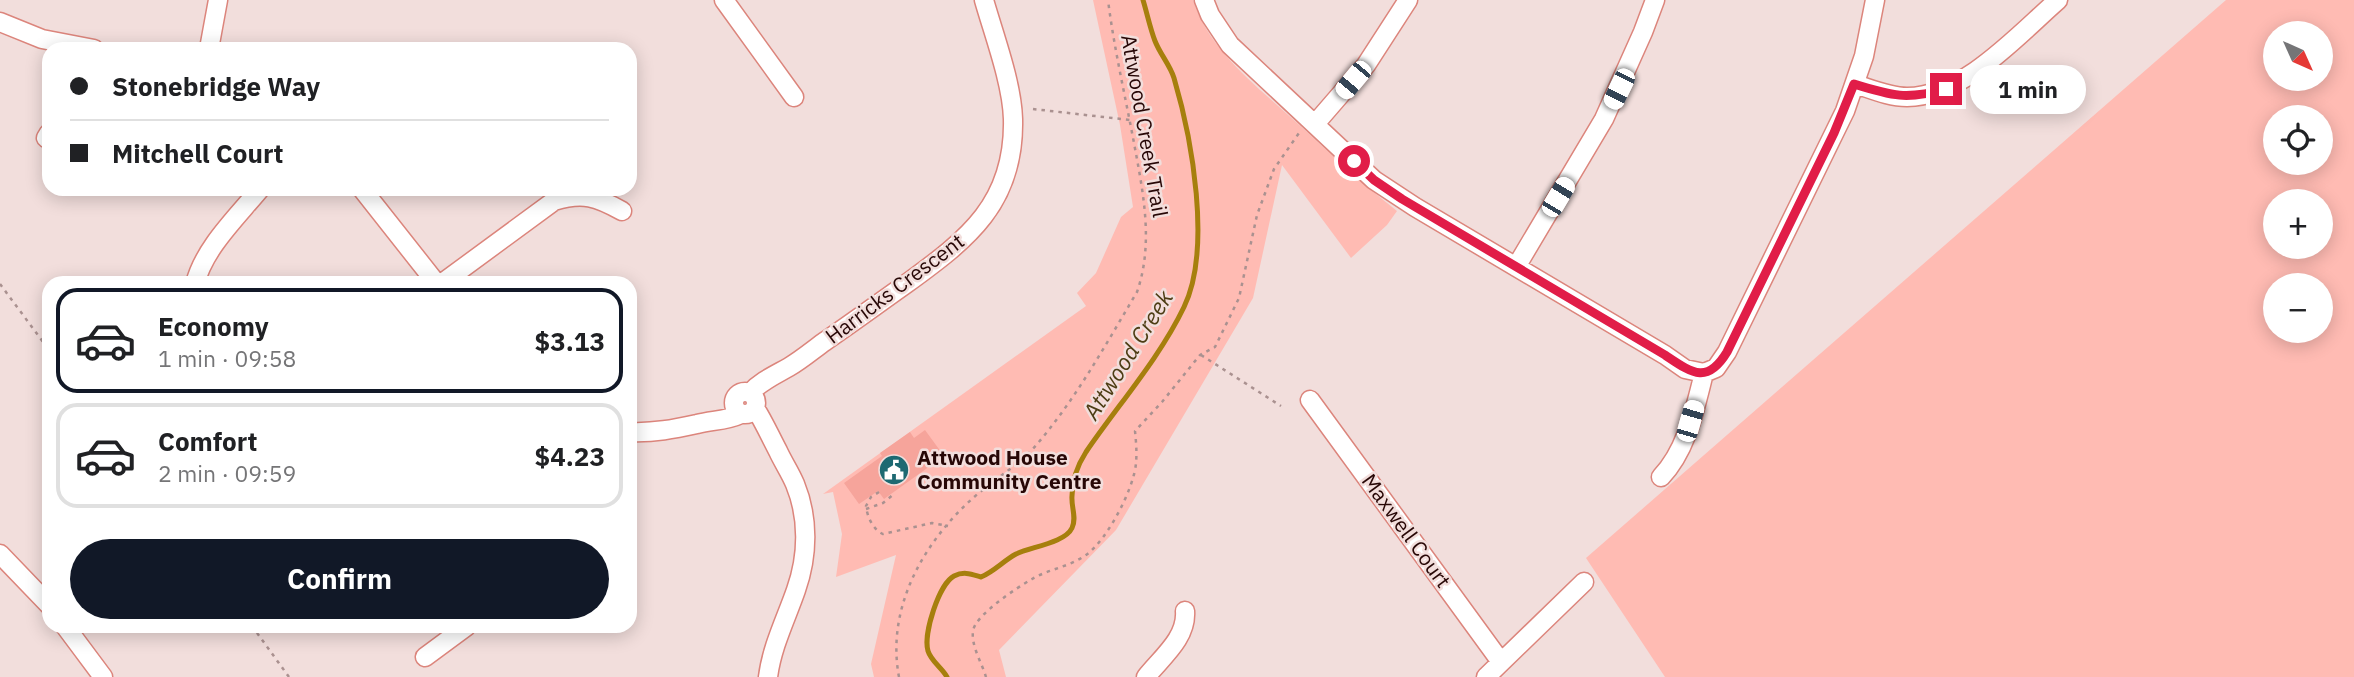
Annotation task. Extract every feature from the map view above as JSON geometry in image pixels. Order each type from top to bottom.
[{"type":"street","points":[[210,42],[218,0]]},
{"type":"street","points":[[724,0],[794,97]]},
{"type":"street","name":"Harricks Crescent","points":[[637,432],[659,432],[729,420],[747,406],[773,374],[789,367],[942,258],[983,219],[998,195],[1007,168],[1013,117],[1010,96],[984,0]]},
{"type":"street","points":[[1204,0],[1210,15],[1230,45],[1374,180],[1685,369],[1704,373],[1716,368],[1727,352],[1834,133],[1866,46],[1875,0]]},
{"type":"street","points":[[1312,121],[1366,65],[1408,0]]},
{"type":"street","points":[[1516,267],[1604,119],[1655,0]]},
{"type":"street","points":[[1854,84],[1907,97],[1946,89],[1974,73],[2058,0]]},
{"type":"street","points":[[0,22],[56,42]]},
{"type":"street","points":[[197,276],[208,254],[254,196]]},
{"type":"street","points":[[368,196],[433,276]]},
{"type":"street","points":[[450,276],[554,201],[570,196]]},
{"type":"street","points":[[583,196],[601,199],[622,211]]},
{"type":"street","points":[[1661,477],[1674,462],[1681,447],[1704,373]]},
{"type":"street","name":"Maxwell Court","points":[[1310,400],[1501,662]]},
{"type":"street","points":[[747,406],[766,424],[803,506],[805,548],[796,590],[775,641],[768,677]]},
{"type":"street","points":[[0,554],[42,599]]},
{"type":"street","points":[[1486,677],[1584,582]]},
{"type":"street","points":[[1146,677],[1181,634],[1186,620],[1185,611]]},
{"type":"street","points":[[70,633],[103,677]]},
{"type":"street","points":[[425,657],[458,633]]},
{"type":"path","name":"Attwood Creek Trail","points":[[899,677],[897,644],[904,598],[924,555],[972,499],[1035,446],[1062,414],[1137,292],[1143,274],[1146,237],[1140,177],[1111,29],[1108,0]]},
{"type":"path","points":[[1033,109],[1130,120]]},
{"type":"path","points":[[986,677],[973,643],[975,623],[983,614],[1033,579],[1068,566],[1087,554],[1104,537],[1131,482],[1136,464],[1135,430],[1200,355],[1215,347],[1239,298],[1257,215],[1274,169],[1288,147],[1312,121]]},
{"type":"path","points":[[0,284],[42,341]]},
{"type":"path","points":[[1200,355],[1281,406]]},
{"type":"path","points":[[878,492],[868,501],[866,509],[875,528],[883,534],[932,523],[948,526]]},
{"type":"path","points":[[866,509],[878,506],[894,494]]},
{"type":"path","points":[[257,633],[289,677]]},
{"type":"shaded area","points":[[1093,0],[1193,0],[1211,36],[1236,67],[1397,211],[1387,225],[1351,258],[1282,165],[1253,298],[1116,530],[999,650],[1006,677],[874,677],[871,664],[896,555],[836,577],[842,534],[833,492],[823,494],[1086,306],[1077,293],[1096,273],[1121,217],[1133,207],[1120,125]]},
{"type":"shaded area","points":[[2226,0],[2354,0],[2354,677],[1665,677],[1586,558]]},
{"type":"building","name":"Attwood House Community Centre","points":[[925,430],[944,456],[884,499],[878,491],[859,504],[844,483],[910,432],[914,438]]},
{"type":"waterway","name":"Attwood Creek","points":[[947,677],[929,655],[927,643],[930,622],[943,589],[948,581],[958,574],[981,577],[1016,554],[1055,541],[1068,533],[1073,524],[1072,490],[1080,463],[1163,345],[1184,307],[1192,283],[1198,225],[1187,131],[1174,78],[1155,41],[1143,0]]},
{"type":"place","name":"Attwood House Community Centre","points":[[894,470]]},
{"type":"route","points":[[1354,161],[1374,180],[1415,207],[1685,369],[1704,373],[1716,368],[1727,352],[1845,111],[1854,84],[1907,97],[1946,89]]}]
